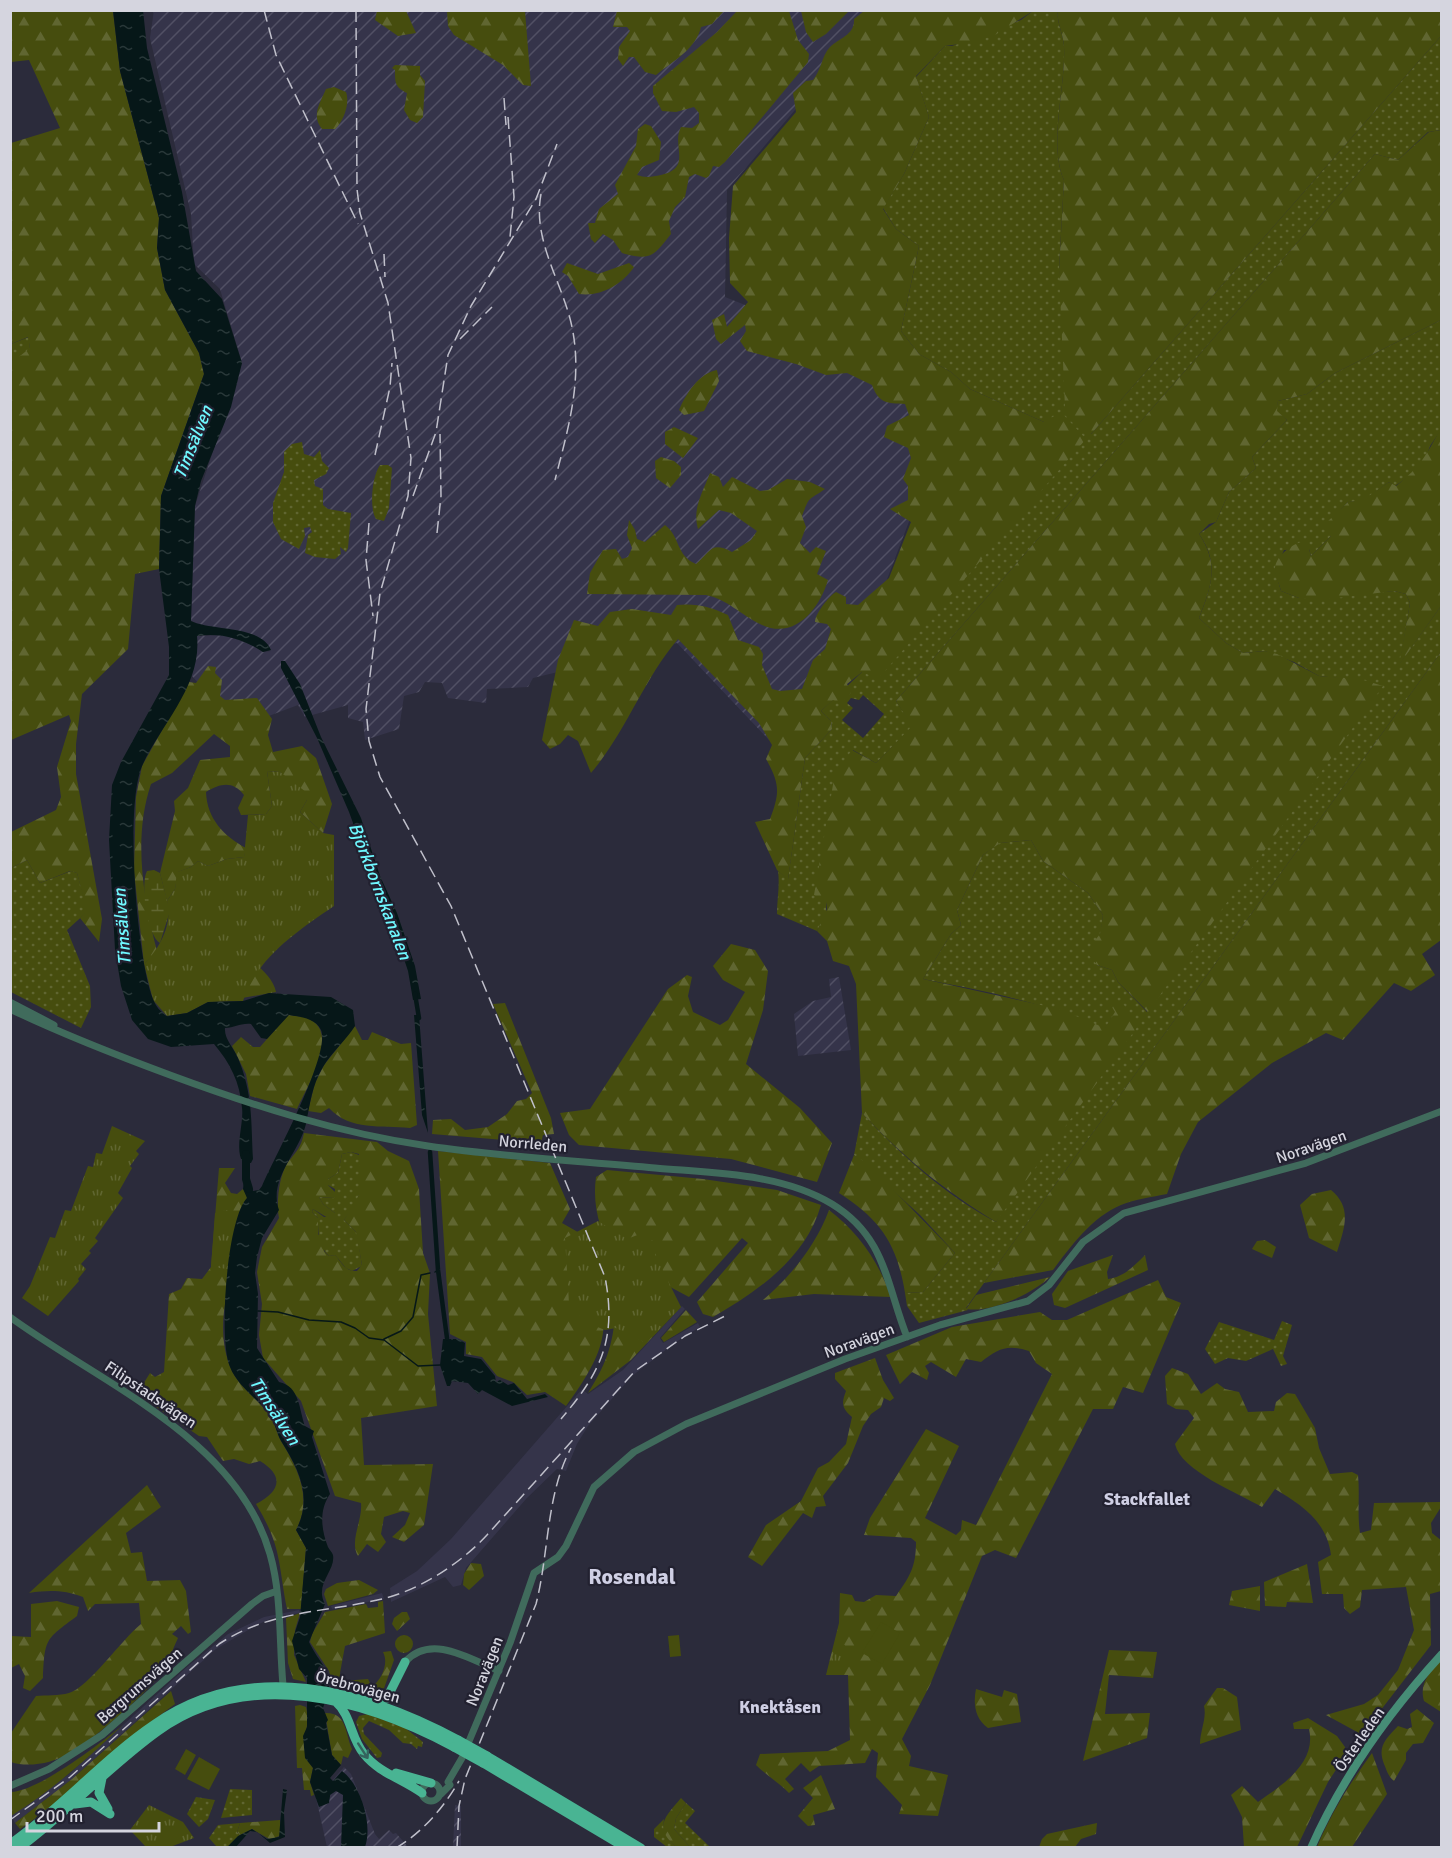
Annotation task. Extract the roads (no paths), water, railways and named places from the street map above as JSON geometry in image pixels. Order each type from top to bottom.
[{"type":"highway","points":[[352,1729],[357,1716],[384,1701],[392,1690],[405,1662]]},
{"type":"highway","name":"Örebrovägen","points":[[19,1848],[156,1732],[188,1713],[229,1699],[283,1689]]},
{"type":"highway","name":"Örebrovägen","points":[[10,1844],[151,1726],[175,1711],[221,1692],[283,1689],[335,1697],[403,1714],[641,1848]]},
{"type":"highway","points":[[392,1690],[394,1704],[403,1714]]},
{"type":"highway","points":[[335,1697],[346,1713],[360,1748],[380,1768],[422,1793]]},
{"type":"highway","name":"Örebrovägen","points":[[373,1707],[413,1727],[456,1743]]},
{"type":"highway","name":"Örebrovägen","points":[[485,1760],[626,1848]]},
{"type":"highway","points":[[380,1768],[432,1783]]},
{"type":"highway","points":[[71,1805],[91,1802],[110,1814],[100,1796],[102,1778]]},
{"type":"main road","name":"Österleden","points":[[1311,1848],[1331,1806],[1366,1750],[1405,1696],[1442,1654]]},
{"type":"street","name":"Norrleden","points":[[10,1002],[86,1042]]},
{"type":"street","name":"Norrleden","points":[[10,1009],[65,1035],[237,1099],[312,1122],[427,1146],[731,1175],[806,1192],[836,1206],[871,1240],[886,1269],[907,1337]]},
{"type":"street","name":"Noravägen","points":[[441,1794],[450,1785],[448,1782],[462,1758],[499,1671],[534,1573],[562,1552],[594,1487],[620,1462],[656,1438],[686,1424],[845,1359],[940,1325],[1021,1305],[1037,1297],[1049,1285],[1094,1232],[1124,1213],[1306,1163],[1442,1110]]},
{"type":"street","name":"Filipstadsvägen","points":[[10,1317],[170,1423],[211,1459],[241,1495],[261,1528],[271,1556],[276,1591],[283,1689]]},
{"type":"street","name":"Bergrumsvägen","points":[[10,1786],[49,1769],[102,1735],[252,1604],[276,1591]]},
{"type":"street","points":[[405,1662],[422,1650],[439,1648],[499,1671]]},
{"type":"street","points":[[432,1783],[439,1787],[441,1794],[436,1800],[429,1801],[422,1793],[424,1787],[432,1783],[448,1782]]},
{"type":"water","name":"Timsälven","points":[[143,10],[147,48],[182,192],[196,271],[222,299],[242,363],[231,407],[201,481],[195,506],[191,621],[247,632],[266,642],[271,650],[263,652],[248,643],[223,636],[197,636],[197,654],[187,687],[143,764],[137,783],[134,811],[135,881],[142,951],[153,999],[158,1009],[167,1016],[187,1013],[208,1002],[243,1001],[269,993],[331,997],[353,1010],[355,1026],[327,1062],[316,1081],[302,1135],[281,1177],[277,1199],[279,1210],[262,1238],[255,1273],[258,1294],[257,1348],[279,1382],[286,1384],[295,1393],[305,1426],[314,1431],[312,1437],[330,1494],[324,1506],[322,1520],[333,1561],[323,1584],[322,1597],[325,1604],[309,1642],[329,1678],[323,1708],[328,1720],[326,1723],[332,1755],[341,1765],[330,1778],[333,1781],[342,1771],[349,1777],[360,1795],[366,1817],[365,1847],[341,1847],[343,1795],[336,1791],[330,1795],[329,1803],[319,1807],[310,1782],[313,1768],[305,1758],[303,1736],[307,1727],[307,1678],[299,1669],[292,1641],[300,1617],[306,1548],[296,1530],[303,1507],[302,1484],[270,1415],[233,1374],[226,1353],[227,1280],[234,1229],[240,1210],[247,1198],[243,1189],[244,1180],[248,1180],[253,1191],[259,1190],[262,1186],[310,1083],[322,1042],[321,1030],[315,1023],[303,1017],[289,1015],[267,1039],[261,1038],[251,1024],[225,1028],[226,1036],[243,1071],[249,1096],[253,1159],[251,1163],[243,1163],[239,1151],[241,1099],[236,1081],[225,1058],[214,1044],[171,1047],[148,1039],[132,1020],[121,986],[115,950],[109,840],[112,785],[121,762],[169,675],[169,647],[159,569],[161,496],[204,374],[199,353],[165,290],[157,248],[159,218],[120,71],[113,11]]},
{"type":"water","points":[[281,661],[285,661],[300,684],[321,737],[361,818],[380,876],[397,913],[415,966],[421,999],[413,1000],[408,971],[377,878],[365,849],[350,839],[353,823],[349,812],[317,738],[281,668]]},
{"type":"water","points":[[414,1015],[419,1015],[428,1133],[422,1115]]},
{"type":"water","points":[[443,1339],[458,1339],[465,1343],[464,1356],[481,1359],[495,1376],[496,1382],[500,1380],[508,1385],[514,1383],[527,1399],[545,1394],[548,1397],[512,1406],[482,1390],[478,1394],[468,1383],[452,1381],[450,1386],[447,1386],[440,1365]]},
{"type":"water","points":[[283,1789],[287,1790],[284,1812],[285,1837],[270,1843],[259,1834],[267,1839],[279,1837]]},
{"type":"water","points":[[252,1829],[256,1832],[250,1831],[236,1847],[227,1847],[238,1836]]},
{"type":"waterway","name":"Björkbornskanalen","points":[[415,994],[419,1018]]},
{"type":"waterway","name":"Björkbornskanalen","points":[[430,1152],[438,1270],[447,1338]]},
{"type":"waterway","points":[[246,1154],[246,1179],[249,1189]]},
{"type":"waterway","points":[[384,1339],[401,1331],[413,1317],[421,1275],[430,1273]]},
{"type":"waterway","points":[[258,1311],[278,1312],[309,1320],[341,1322],[369,1338],[384,1340],[418,1366],[440,1365]]},
{"type":"railway","points":[[264,10],[276,55],[358,224]]},
{"type":"railway","points":[[356,10],[357,189],[360,213],[388,303],[411,458],[408,496],[380,593],[366,709],[369,741],[380,777],[451,906],[605,1277],[609,1319],[602,1354],[586,1386],[561,1419]]},
{"type":"railway","points":[[504,98],[506,125]]},
{"type":"railway","points":[[508,117],[514,197],[510,237]]},
{"type":"railway","points":[[413,496],[436,432],[448,355],[471,306],[536,199],[557,144]]},
{"type":"railway","points":[[541,194],[539,211],[544,245],[568,311],[576,366],[572,404],[555,480]]},
{"type":"railway","points":[[384,254],[385,277]]},
{"type":"railway","points":[[460,339],[492,307]]},
{"type":"railway","points":[[375,455],[390,387],[392,363]]},
{"type":"railway","points":[[437,533],[441,496],[440,434]]},
{"type":"railway","points":[[369,523],[366,560],[373,616]]},
{"type":"railway","points":[[10,1820],[70,1777],[219,1644],[239,1633],[278,1619],[396,1595],[425,1582],[465,1556],[487,1535],[635,1371],[685,1336],[725,1316]]},
{"type":"railway","points":[[457,1848],[459,1806],[465,1779],[536,1604],[552,1504],[571,1448]]},
{"type":"railway","points":[[396,1848],[432,1818],[459,1781]]},
{"type":"district","name":"Stackfallet","points":[[1147,1499]]},
{"type":"district","name":"Rosendal","points":[[632,1576]]},
{"type":"district","name":"Knektåsen","points":[[780,1707]]}]
